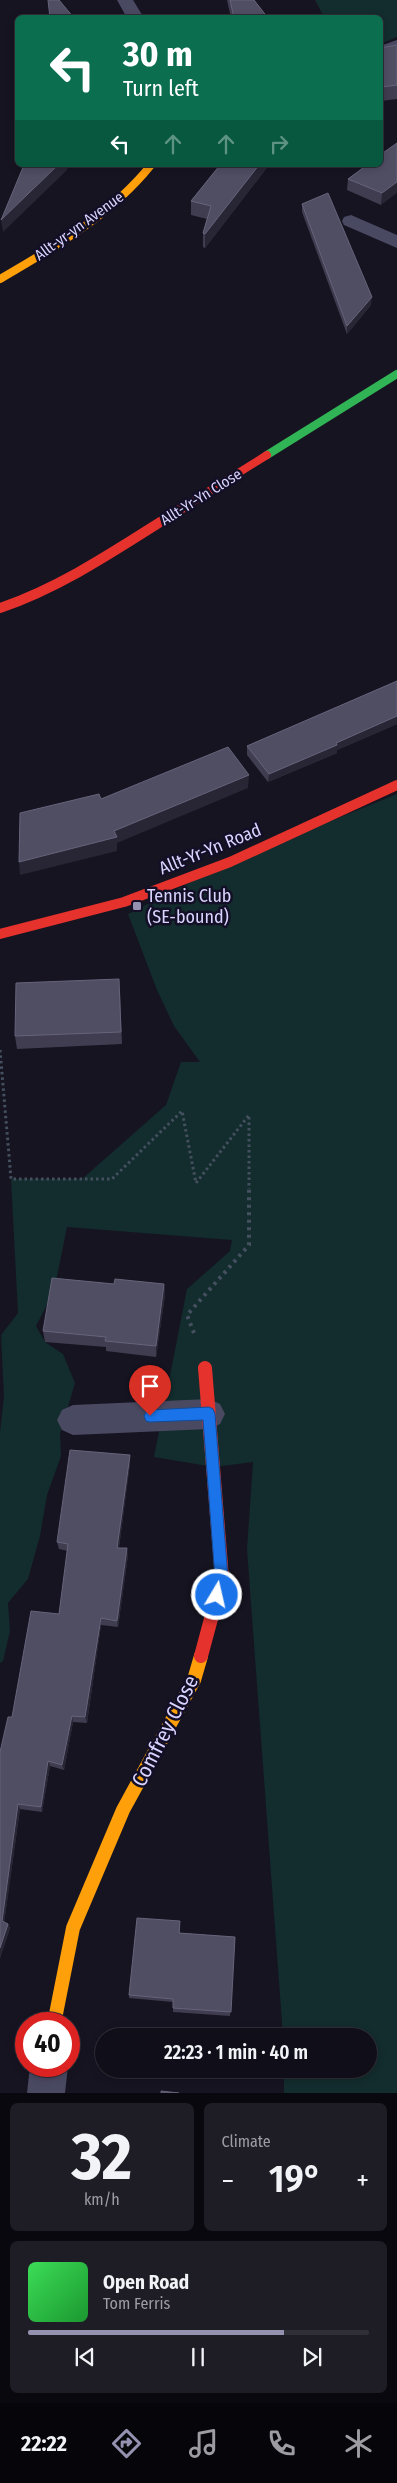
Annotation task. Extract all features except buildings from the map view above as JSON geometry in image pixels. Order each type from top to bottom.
[{"type":"street","points":[[124,0],[134,15]]},
{"type":"street","name":"Allt-yr-yn Avenue","points":[[0,278],[42,256],[94,219],[144,177],[150,167]]},
{"type":"street","points":[[351,221],[397,242]]},
{"type":"street","name":"Allt-Yr-Yn Close","points":[[0,608],[36,596],[101,559],[397,374]]},
{"type":"street","name":"Allt-Yr-Yn Road","points":[[0,934],[124,902],[230,862],[397,785]]},
{"type":"street","name":"Comfrey Close","points":[[56,2012],[73,1928],[123,1810],[194,1680],[222,1578],[205,1368]]},
{"type":"street","points":[[72,1420],[209,1414]]},
{"type":"street","points":[[46,2093],[48,2077]]},
{"type":"lane","points":[[383,50],[397,44]]},
{"type":"path","points":[[0,1050],[11,1179],[112,1178],[182,1111],[196,1183],[249,1115],[248,1245],[187,1315],[205,1368]]},
{"type":"green space","points":[[315,0],[397,0],[397,37],[383,43],[383,15],[323,15]]},
{"type":"green space","points":[[397,794],[397,2093],[284,2093],[284,2078],[377,2078],[377,2028],[282,2028],[247,1549],[253,1462],[214,1467],[154,1457],[187,1289],[230,1251],[232,1240],[67,1227],[54,1291],[36,1326],[45,1342],[63,1354],[75,1383],[60,1434],[61,1456],[47,1495],[40,1536],[28,1579],[8,1603],[10,1631],[3,1661],[0,1663],[0,1432],[4,1396],[1,1335],[18,1313],[11,1179],[82,1179],[166,1105],[181,1062],[200,1062],[174,1026],[157,990],[128,914],[230,862]]},
{"type":"traffic: fast","points":[[267,455],[397,374]]},
{"type":"traffic: slow","points":[[0,279],[82,229],[121,198],[138,182],[149,167]]},
{"type":"traffic: slow","points":[[56,2012],[73,1928],[123,1810],[194,1680],[201,1656]]},
{"type":"traffic: jam","points":[[0,608],[35,596],[101,559],[267,455]]},
{"type":"traffic: jam","points":[[0,934],[124,902],[230,862],[397,785]]},
{"type":"traffic: jam","points":[[201,1656],[222,1578],[205,1368]]},
{"type":"place","name":"Tennis Club (SE-bound)","points":[[137,906]]},
{"type":"route","points":[[150,1416],[209,1414],[222,1578],[217,1595]]}]
